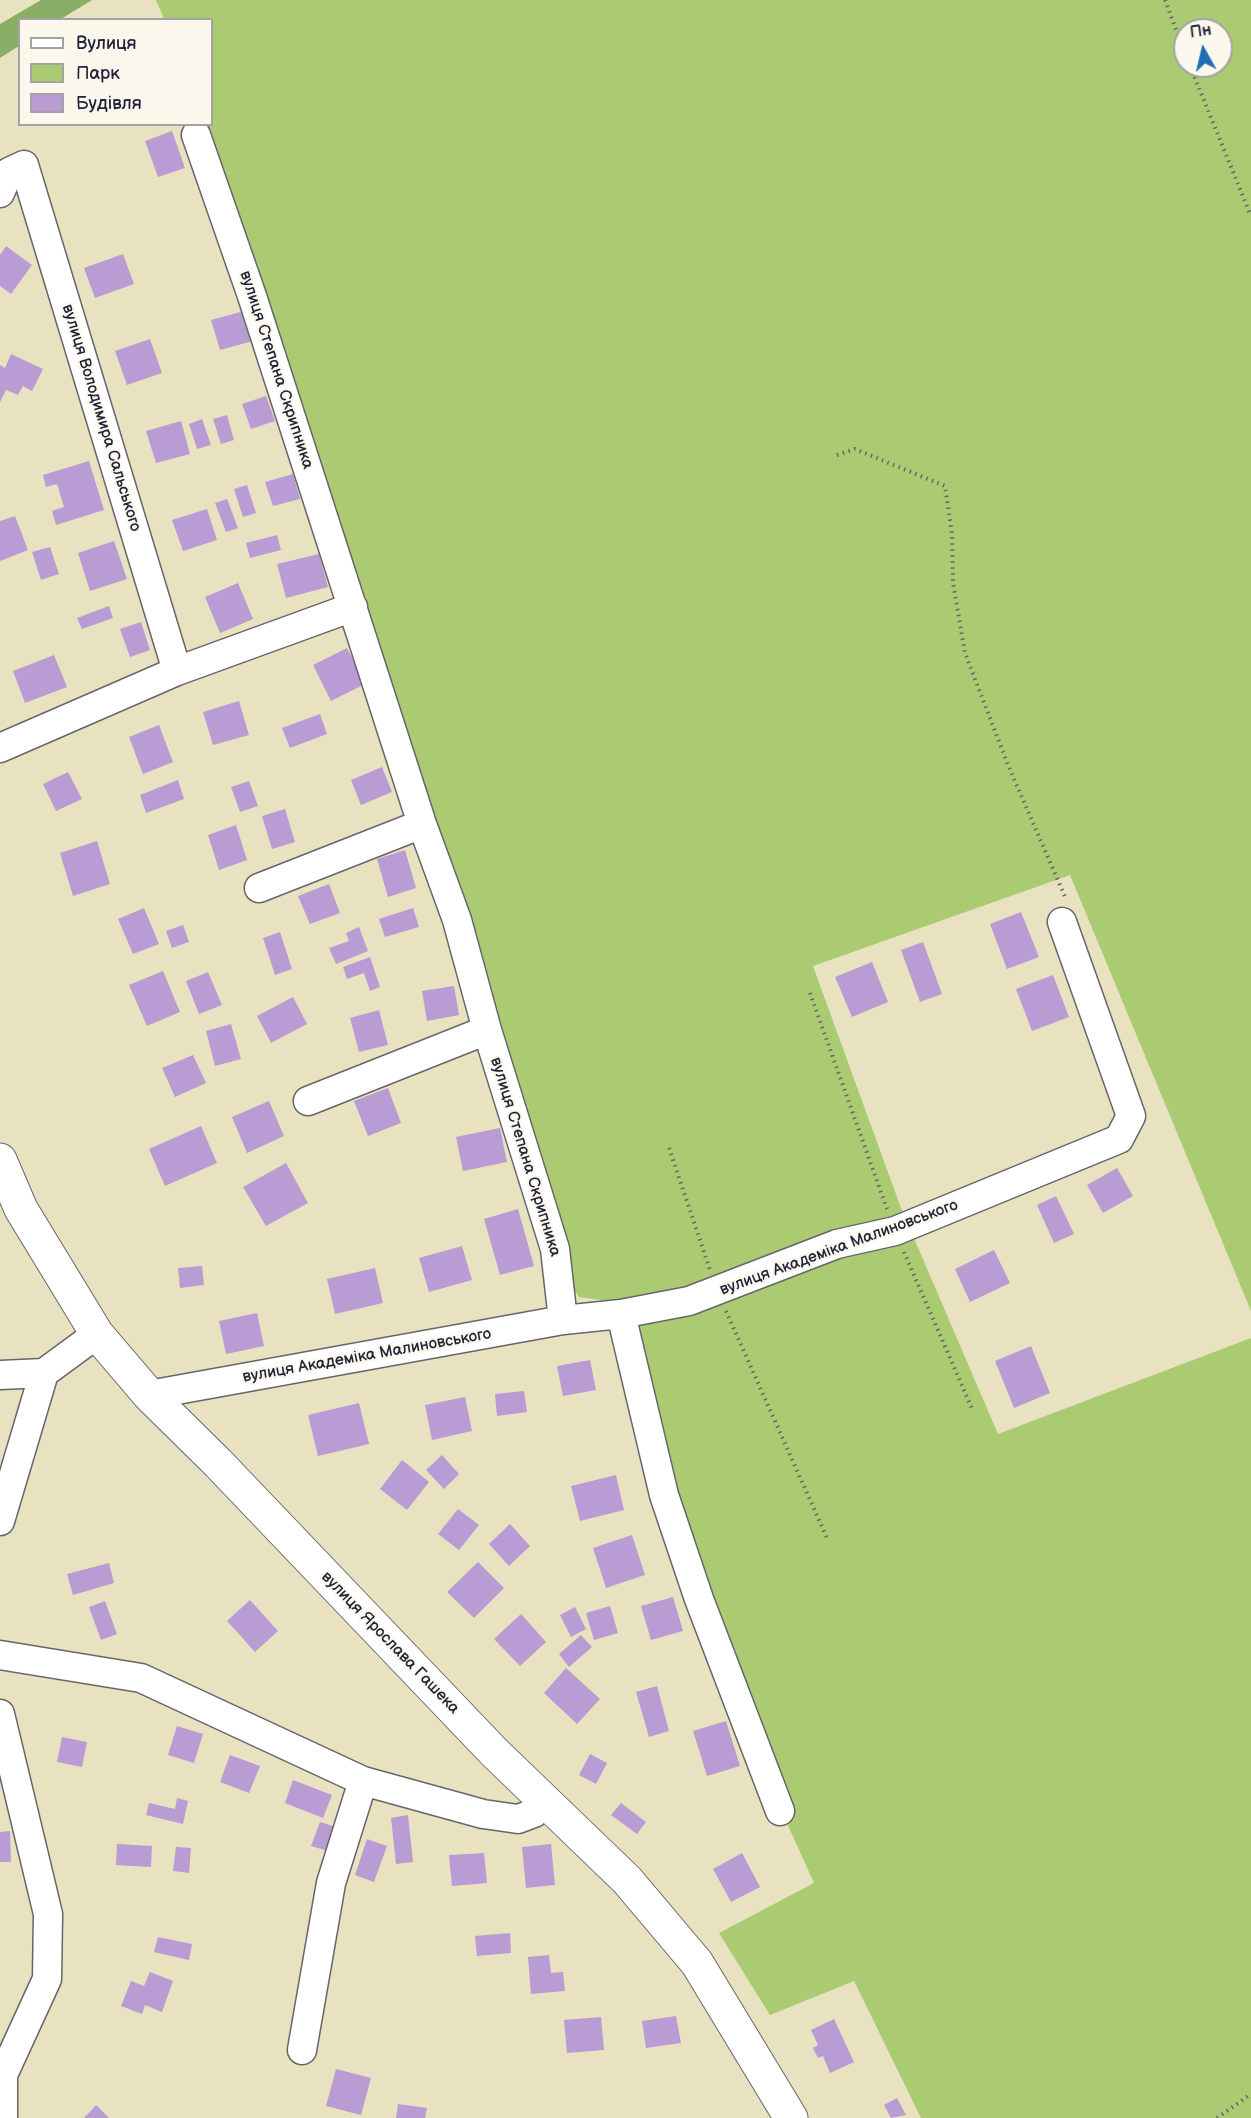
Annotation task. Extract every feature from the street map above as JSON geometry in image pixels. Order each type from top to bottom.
[{"type":"main road","name":"вулиця Ярослава Гашека","points":[[0,1160],[21,1209],[97,1334],[149,1395],[218,1463],[494,1752],[627,1880],[697,1963],[791,2118]]},
{"type":"street","name":"вулиця Степана Скрипника","points":[[196,135],[252,296],[422,824],[457,920],[487,1030],[555,1249],[563,1320]]},
{"type":"street","name":"вулиця Володимира Сальського","points":[[0,193],[9,172],[24,165],[177,671]]},
{"type":"street","points":[[0,748],[177,671],[352,607]]},
{"type":"street","points":[[259,888],[422,824]]},
{"type":"street","name":"вулиця Академіка Малиновського","points":[[149,1395],[563,1320],[621,1314],[690,1301],[837,1245],[895,1231],[1119,1139],[1131,1116],[1062,922]]},
{"type":"street","points":[[308,1101],[487,1030]]},
{"type":"street","points":[[621,1314],[664,1495],[699,1599],[780,1810]]},
{"type":"street","points":[[0,1375],[44,1373],[97,1334]]},
{"type":"street","points":[[0,1521],[44,1373]]},
{"type":"street","points":[[0,1656],[141,1678],[363,1781],[483,1814],[518,1819],[534,1813],[545,1801]]},
{"type":"street","points":[[0,1714],[48,1914],[47,1979],[3,2075],[3,2118]]},
{"type":"street","points":[[302,2050],[331,1883],[363,1781]]},
{"type":"path","points":[[1165,0],[1173,22]]},
{"type":"path","points":[[1195,78],[1251,216]]},
{"type":"path","points":[[837,455],[855,449],[945,486],[952,534],[953,583],[965,653],[1008,765],[1068,905],[1062,922]]},
{"type":"path","points":[[810,993],[895,1231],[973,1411]]},
{"type":"path","points":[[669,1148],[717,1291],[827,1538]]},
{"type":"path","points":[[1217,2118],[1251,2094]]},
{"type":"green space","points":[[41,0],[92,0],[63,18],[18,18],[18,47],[0,58],[0,24]]},
{"type":"green space","points":[[156,0],[1251,0],[1251,1311],[1070,875],[813,966],[901,1208],[998,1434],[1251,1338],[1251,2118],[921,2118],[854,1981],[770,2015],[719,1933],[814,1883],[771,1788],[614,1302],[579,1297],[564,1275],[364,594],[202,126],[213,126],[213,18],[164,18]]},
{"type":"building","points":[[172,131],[185,168],[158,177],[145,141]]},
{"type":"building","points":[[6,246],[32,265],[11,294],[0,286],[0,255]]},
{"type":"building","points":[[123,254],[134,284],[95,298],[84,268]]},
{"type":"building","points":[[244,311],[253,341],[220,350],[211,320]]},
{"type":"building","points":[[150,339],[162,373],[127,385],[115,351]]},
{"type":"building","points":[[11,354],[43,369],[32,391],[23,386],[18,395],[6,390],[0,402],[0,365],[5,368]]},
{"type":"building","points":[[266,396],[275,421],[251,429],[242,404]]},
{"type":"building","points":[[227,415],[234,440],[221,444],[213,419]]},
{"type":"building","points":[[202,419],[211,445],[197,449],[189,424]]},
{"type":"building","points":[[181,421],[190,454],[156,463],[146,431]]},
{"type":"building","points":[[89,461],[104,510],[56,525],[52,511],[64,507],[57,484],[46,487],[43,475]]},
{"type":"building","points":[[293,474],[300,499],[273,506],[265,482]]},
{"type":"building","points":[[247,485],[256,513],[243,517],[234,489]]},
{"type":"building","points":[[227,499],[238,528],[226,532],[215,503]]},
{"type":"building","points":[[207,509],[217,540],[183,551],[172,520]]},
{"type":"building","points":[[15,516],[28,550],[0,561],[0,521]]},
{"type":"building","points":[[277,535],[281,550],[250,558],[246,543]]},
{"type":"building","points":[[114,541],[127,579],[90,591],[78,553]]},
{"type":"building","points":[[50,547],[59,574],[41,580],[32,552]]},
{"type":"building","points":[[319,554],[328,587],[286,598],[277,564]]},
{"type":"building","points":[[238,583],[253,619],[220,633],[205,597]]},
{"type":"building","points":[[109,606],[113,618],[82,629],[77,618]]},
{"type":"building","points":[[141,622],[150,650],[130,657],[120,629]]},
{"type":"building","points":[[347,648],[365,684],[331,701],[313,665]]},
{"type":"building","points":[[54,655],[67,687],[25,703],[13,671]]},
{"type":"building","points":[[239,701],[249,735],[213,745],[203,712]]},
{"type":"building","points":[[320,714],[327,734],[290,748],[282,728]]},
{"type":"building","points":[[159,725],[173,762],[143,774],[129,737]]},
{"type":"building","points":[[382,767],[392,792],[361,805],[351,780]]},
{"type":"building","points":[[68,772],[82,799],[56,811],[43,784]]},
{"type":"building","points":[[178,780],[184,799],[146,813],[140,795]]},
{"type":"building","points":[[249,781],[258,806],[240,812],[231,787]]},
{"type":"building","points":[[285,809],[295,842],[272,849],[262,816]]},
{"type":"building","points":[[236,825],[247,860],[219,870],[208,835]]},
{"type":"building","points":[[97,841],[110,884],[73,896],[60,853]]},
{"type":"building","points":[[405,850],[416,888],[388,897],[377,859]]},
{"type":"building","points":[[329,884],[340,913],[310,924],[298,896]]},
{"type":"building","points":[[144,908],[159,944],[133,954],[118,919]]},
{"type":"building","points":[[413,908],[419,927],[385,937],[379,919]]},
{"type":"building","points":[[1021,912],[1039,957],[1007,969],[990,924]]},
{"type":"building","points":[[183,925],[189,942],[172,948],[166,931]]},
{"type":"building","points":[[359,927],[368,951],[336,964],[329,948],[349,941],[346,933]]},
{"type":"building","points":[[280,932],[292,969],[275,975],[263,938]]},
{"type":"building","points":[[923,942],[942,994],[920,1002],[901,950]]},
{"type":"building","points":[[370,957],[380,987],[370,991],[364,973],[347,979],[343,967]]},
{"type":"building","points":[[872,962],[888,1002],[852,1017],[835,977]]},
{"type":"building","points":[[163,971],[180,1012],[147,1026],[129,985]]},
{"type":"building","points":[[208,972],[222,1005],[199,1014],[186,981]]},
{"type":"building","points":[[1053,975],[1069,1017],[1032,1031],[1016,989]]},
{"type":"building","points":[[454,986],[459,1015],[427,1021],[422,991]]},
{"type":"building","points":[[293,997],[307,1024],[271,1043],[257,1016]]},
{"type":"building","points":[[379,1010],[388,1045],[359,1052],[350,1018]]},
{"type":"building","points":[[231,1024],[241,1059],[215,1066],[206,1031]]},
{"type":"building","points":[[193,1055],[206,1083],[175,1097],[162,1068]]},
{"type":"building","points":[[388,1088],[401,1123],[368,1136],[354,1101]]},
{"type":"building","points":[[269,1101],[284,1136],[247,1153],[232,1117]]},
{"type":"building","points":[[201,1126],[217,1163],[165,1186],[149,1149]]},
{"type":"building","points":[[500,1128],[507,1162],[463,1171],[456,1137]]},
{"type":"building","points":[[286,1163],[308,1203],[266,1226],[243,1187]]},
{"type":"building","points":[[1117,1168],[1133,1196],[1103,1213],[1087,1185]]},
{"type":"building","points":[[1056,1196],[1074,1234],[1054,1243],[1037,1205]]},
{"type":"building","points":[[518,1209],[534,1266],[500,1275],[484,1219]]},
{"type":"building","points":[[462,1246],[472,1280],[429,1292],[419,1258]]},
{"type":"building","points":[[994,1250],[1010,1283],[970,1302],[955,1269]]},
{"type":"building","points":[[202,1266],[204,1285],[180,1288],[178,1268]]},
{"type":"building","points":[[375,1268],[383,1303],[335,1314],[327,1279]]},
{"type":"building","points":[[257,1313],[264,1346],[226,1354],[219,1321]]},
{"type":"building","points":[[1031,1346],[1050,1393],[1014,1408],[995,1361]]},
{"type":"building","points":[[590,1360],[596,1390],[563,1396],[557,1366]]},
{"type":"building","points":[[524,1391],[527,1412],[497,1416],[495,1394]]},
{"type":"building","points":[[465,1397],[472,1431],[432,1440],[425,1405]]},
{"type":"building","points":[[359,1403],[369,1444],[318,1456],[308,1415]]},
{"type":"building","points":[[442,1455],[459,1474],[444,1489],[426,1470]]},
{"type":"building","points":[[402,1460],[429,1482],[407,1510],[380,1489]]},
{"type":"building","points":[[616,1475],[624,1510],[580,1521],[571,1486]]},
{"type":"building","points":[[458,1509],[479,1525],[459,1550],[438,1534]]},
{"type":"building","points":[[510,1524],[530,1546],[509,1566],[489,1544]]},
{"type":"building","points":[[632,1535],[645,1575],[606,1588],[593,1548]]},
{"type":"building","points":[[478,1562],[504,1588],[474,1618],[447,1592]]},
{"type":"building","points":[[109,1563],[114,1583],[73,1595],[67,1574]]},
{"type":"building","points":[[673,1597],[683,1631],[651,1640],[641,1606]]},
{"type":"building","points":[[250,1600],[278,1631],[255,1652],[227,1621]]},
{"type":"building","points":[[105,1601],[117,1634],[101,1640],[89,1607]]},
{"type":"building","points":[[610,1606],[618,1633],[594,1640],[586,1613]]},
{"type":"building","points":[[575,1607],[586,1629],[571,1637],[560,1615]]},
{"type":"building","points":[[521,1614],[546,1642],[520,1666],[494,1639]]},
{"type":"building","points":[[581,1635],[592,1647],[569,1667],[559,1654]]},
{"type":"building","points":[[566,1668],[600,1699],[577,1724],[544,1693]]},
{"type":"building","points":[[657,1686],[669,1731],[649,1737],[636,1692]]},
{"type":"building","points":[[726,1721],[740,1766],[707,1776],[693,1731]]},
{"type":"building","points":[[177,1726],[203,1734],[194,1763],[168,1755]]},
{"type":"building","points":[[62,1737],[87,1742],[82,1767],[57,1762]]},
{"type":"building","points":[[590,1754],[607,1763],[596,1784],[579,1775]]},
{"type":"building","points":[[230,1755],[260,1766],[249,1793],[220,1782]]},
{"type":"building","points":[[293,1780],[332,1795],[323,1818],[285,1803]]},
{"type":"building","points":[[177,1798],[188,1801],[183,1824],[146,1815],[149,1803],[175,1809]]},
{"type":"building","points":[[621,1803],[646,1822],[637,1834],[611,1815]]},
{"type":"building","points":[[408,1815],[413,1862],[396,1864],[391,1818]]},
{"type":"building","points":[[320,1822],[336,1827],[328,1851],[311,1846]]},
{"type":"building","points":[[10,1831],[11,1862],[0,1862],[0,1832]]},
{"type":"building","points":[[367,1839],[387,1846],[374,1882],[355,1875]]},
{"type":"building","points":[[117,1844],[152,1846],[151,1867],[116,1865]]},
{"type":"building","points":[[551,1844],[555,1885],[526,1888],[522,1847]]},
{"type":"building","points":[[176,1847],[191,1848],[189,1873],[173,1871]]},
{"type":"building","points":[[484,1853],[487,1883],[452,1886],[449,1855]]},
{"type":"building","points":[[742,1853],[760,1887],[731,1902],[713,1869]]},
{"type":"building","points":[[510,1933],[511,1953],[477,1956],[475,1936]]},
{"type":"building","points":[[158,1937],[192,1944],[189,1960],[154,1952]]},
{"type":"building","points":[[549,1955],[551,1973],[563,1972],[565,1991],[531,1994],[528,1957]]},
{"type":"building","points":[[150,1972],[173,1981],[162,2012],[145,2005],[142,2014],[121,2006],[131,1981],[144,1986]]},
{"type":"building","points":[[676,2016],[681,2043],[646,2048],[642,2021]]},
{"type":"building","points":[[601,2017],[604,2050],[567,2053],[564,2020]]},
{"type":"building","points":[[834,2019],[854,2062],[830,2073],[823,2056],[818,2058],[813,2048],[818,2045],[811,2030]]},
{"type":"building","points":[[336,2069],[371,2078],[361,2115],[326,2106]]},
{"type":"building","points":[[897,2098],[906,2115],[891,2118],[884,2105]]},
{"type":"building","points":[[398,2104],[427,2108],[425,2118],[396,2118]]},
{"type":"building","points":[[96,2105],[109,2118],[84,2118]]}]
